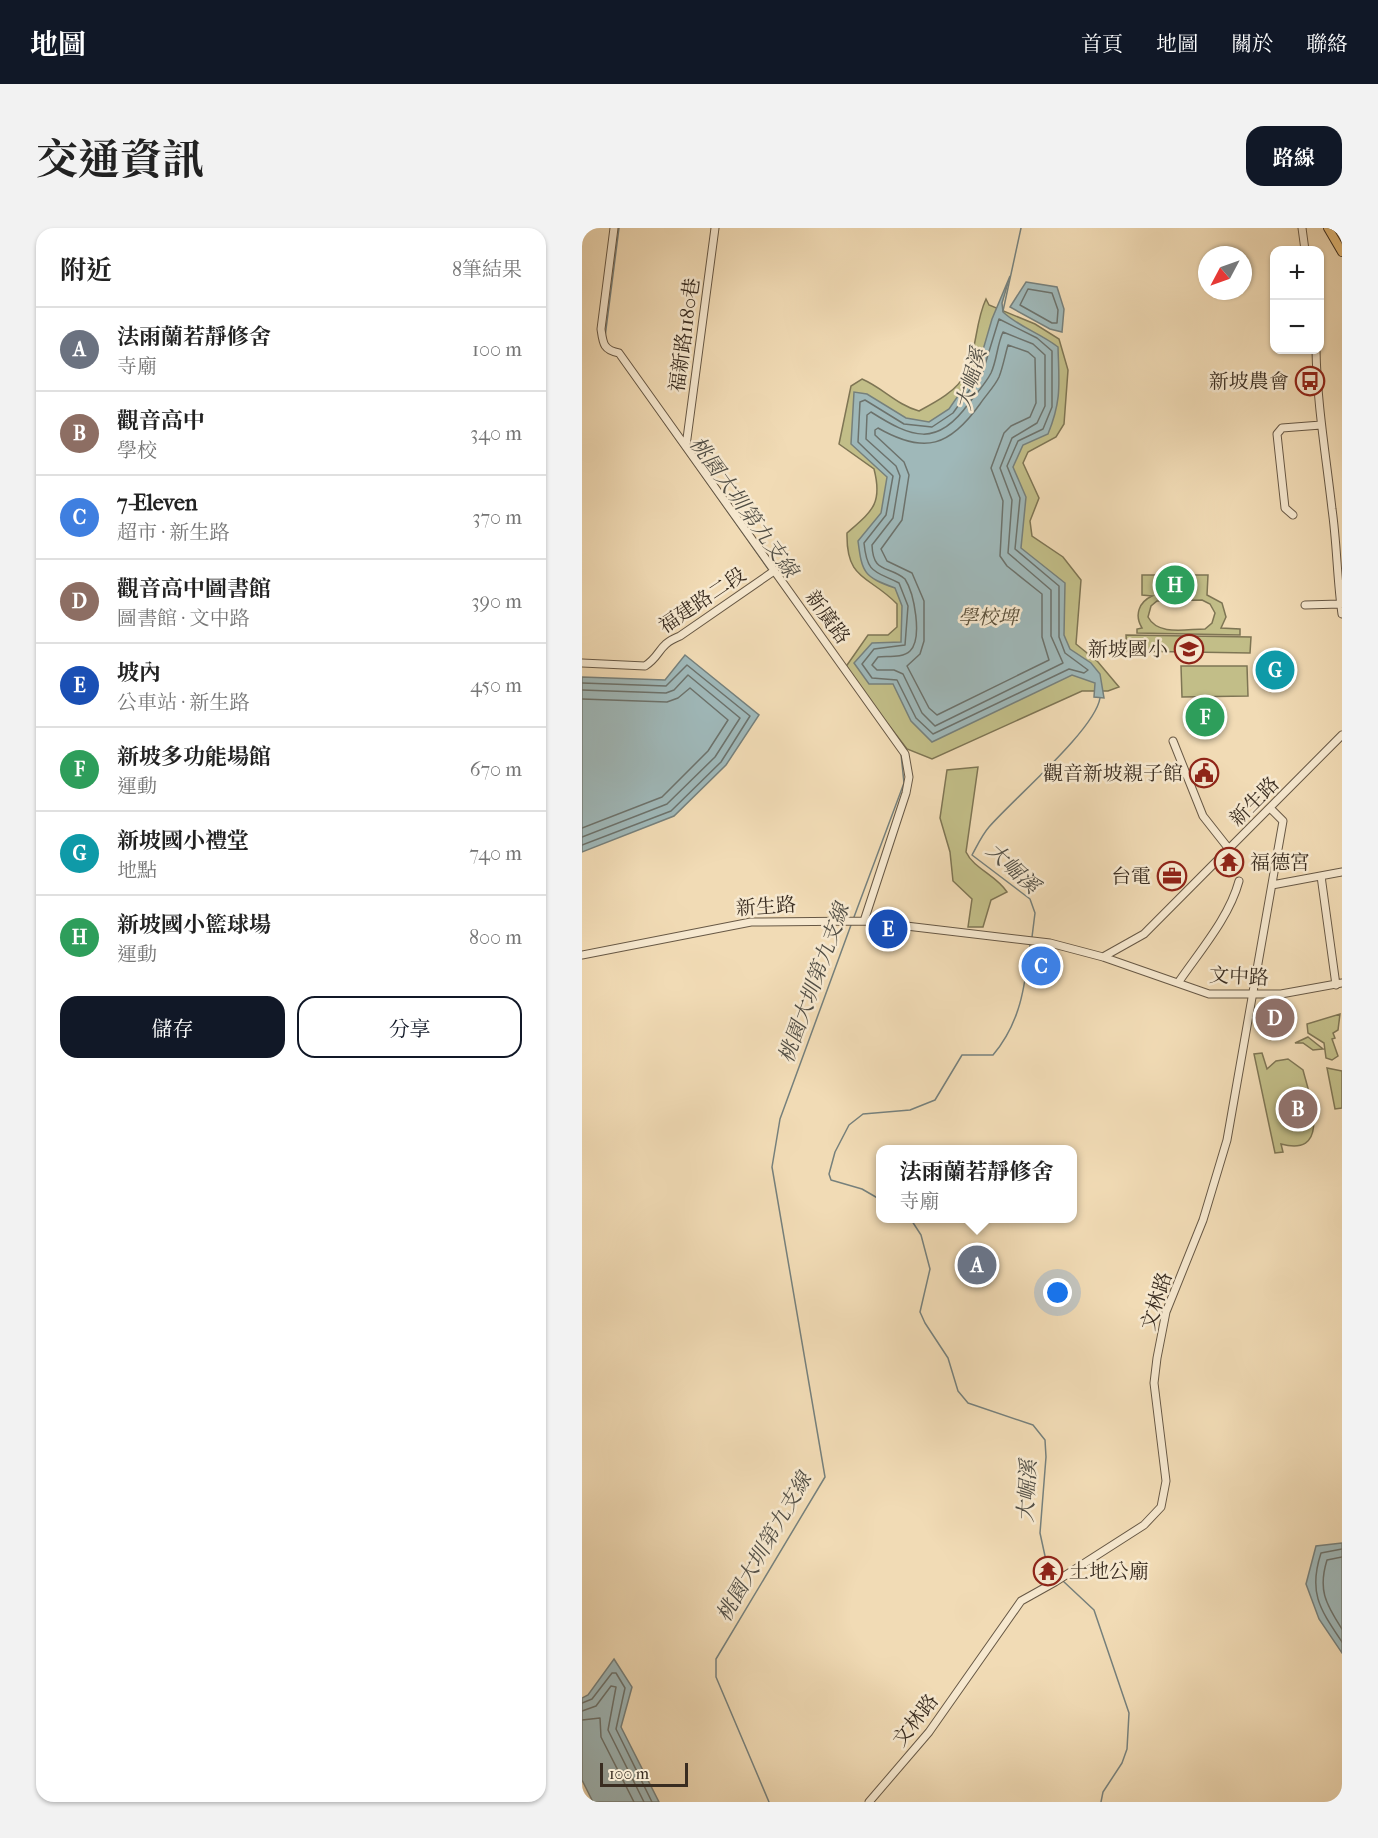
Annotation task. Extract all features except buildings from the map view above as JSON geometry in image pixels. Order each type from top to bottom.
[{"type":"main road","points":[[1328,228],[1342,252]]},
{"type":"street","name":"新廣路","points":[[614,228],[601,328],[603,345],[609,351],[619,353],[905,754],[909,777],[906,793],[864,921]]},
{"type":"street","name":"福新路1180巷","points":[[686,446],[715,228]]},
{"type":"street","points":[[1302,228],[1304,246]]},
{"type":"street","points":[[1316,354],[1321,425],[1333,512],[1342,614]]},
{"type":"street","points":[[1293,515],[1285,508],[1277,434],[1281,428],[1321,425]]},
{"type":"street","points":[[1333,512],[1342,514]]},
{"type":"street","name":"福建路二段","points":[[582,663],[645,666],[652,661],[664,642],[680,636],[774,571]]},
{"type":"street","points":[[1305,605],[1340,604]]},
{"type":"street","name":"新生路","points":[[582,955],[751,922],[864,921],[1031,941],[1103,957],[1144,934],[1342,735]]},
{"type":"street","points":[[1173,741],[1203,816],[1229,849]]},
{"type":"street","name":"文林路","points":[[869,1802],[929,1732],[1021,1601],[1058,1581],[1153,1518],[1161,1507],[1166,1481],[1154,1383],[1157,1358],[1166,1312],[1203,1220],[1227,1140],[1283,821],[1270,808]]},
{"type":"street","points":[[1272,885],[1342,872]]},
{"type":"street","points":[[1321,876],[1339,984]]},
{"type":"street","points":[[1178,983],[1235,896],[1239,881]]},
{"type":"street","name":"文中路","points":[[1103,957],[1209,994],[1281,994],[1339,984]]},
{"type":"green space","name":"學校埤","points":[[986,299],[989,305],[1035,324],[1059,339],[1068,370],[1064,424],[1056,437],[1028,452],[1023,463],[1039,498],[1030,521],[1032,536],[1063,557],[1081,580],[1076,644],[1098,662],[1119,687],[1108,691],[1082,691],[932,759],[907,749],[845,668],[868,635],[888,635],[897,627],[897,604],[861,576],[850,560],[847,533],[869,512],[876,499],[877,491],[874,469],[839,444],[851,386],[862,379],[904,405],[919,411],[946,395],[957,385],[970,364]]},
{"type":"green space","points":[[1142,575],[1208,575],[1207,595],[1222,603],[1226,617],[1221,628],[1240,629],[1240,635],[1137,633],[1137,629],[1142,628],[1138,618],[1139,609],[1152,596],[1142,595]],"holes":[[[1202,600],[1210,604],[1215,613],[1212,623],[1205,629],[1165,629],[1158,627],[1148,617],[1151,606],[1157,601]]]},
{"type":"green space","points":[[1126,635],[1251,637],[1250,653],[1127,651]]},
{"type":"green space","points":[[1181,666],[1247,666],[1248,696],[1182,697]]},
{"type":"green space","points":[[978,767],[966,852],[974,863],[1007,892],[991,900],[983,927],[968,927],[972,899],[953,881],[950,852],[940,818],[947,770]]},
{"type":"green space","points":[[1340,1014],[1338,1030],[1333,1033],[1335,1038],[1332,1039],[1338,1056],[1332,1060],[1326,1058],[1324,1043],[1308,1033],[1307,1024]]},
{"type":"green space","points":[[1308,1037],[1323,1049],[1313,1050],[1303,1043],[1295,1043]]},
{"type":"green space","points":[[1262,1053],[1267,1069],[1276,1061],[1288,1059],[1303,1070],[1312,1108],[1314,1121],[1312,1133],[1307,1142],[1297,1146],[1281,1144],[1283,1152],[1275,1153],[1254,1054]]},
{"type":"green space","points":[[1327,1068],[1342,1071],[1342,1108],[1335,1109]]},
{"type":"water","name":"學校埤","points":[[1010,276],[1002,303],[1003,312],[1058,347],[1058,401],[1048,434],[1023,445],[1013,467],[1026,497],[1021,548],[1065,583],[1064,635],[1070,649],[1091,663],[1100,674],[1104,698],[1094,697],[1095,683],[1072,675],[932,742],[911,721],[893,684],[869,684],[854,663],[872,643],[901,642],[902,606],[895,588],[871,577],[863,567],[861,560],[858,541],[881,513],[887,477],[851,444],[854,392],[867,394],[906,418],[929,422],[949,409],[978,367],[992,319]]},
{"type":"water","points":[[1026,282],[1057,287],[1064,309],[1062,332],[1050,329],[1010,307]]},
{"type":"water","points":[[685,655],[759,715],[726,765],[674,816],[582,852],[582,677],[665,680]]},
{"type":"water","points":[[1342,1543],[1342,1653],[1319,1619],[1306,1584],[1316,1546]]},
{"type":"water","points":[[614,1659],[632,1687],[621,1727],[659,1802],[593,1802],[582,1780],[582,1698],[588,1695]]},
{"type":"waterway","name":"桃園大圳第九支線","points":[[605,337],[619,228]]},
{"type":"waterway","name":"大崛溪","points":[[1003,311],[1021,228]]},
{"type":"waterway","name":"桃園大圳第九支線","points":[[621,361],[769,570]]},
{"type":"waterway","name":"桃園大圳第九支線","points":[[774,576],[794,604]]},
{"type":"waterway","name":"大崛溪","points":[[1032,937],[1035,913],[1030,899],[972,855],[989,827],[1052,764],[1084,728],[1095,712],[1100,698]]},
{"type":"waterway","name":"桃園大圳第九支線","points":[[854,917],[904,783],[901,754]]},
{"type":"waterway","name":"桃園大圳第九支線","points":[[769,1802],[716,1677],[716,1659],[825,1477],[772,1167],[780,1119],[851,925]]},
{"type":"waterway","name":"大崛溪","points":[[876,1197],[862,1189],[831,1180],[829,1174],[835,1152],[849,1125],[863,1114],[910,1110],[935,1100],[962,1055],[993,1055],[1010,1030],[1016,1016],[1030,944]]},
{"type":"waterway","name":"大崛溪","points":[[913,1223],[921,1235],[930,1269],[920,1312],[948,1358],[958,1391],[968,1403],[1033,1425],[1045,1440],[1046,1457],[1040,1533],[1045,1556],[1058,1575]]},
{"type":"waterway","name":"大崛溪","points":[[1063,1581],[1094,1610],[1129,1713],[1127,1749],[1122,1763],[1103,1792],[1101,1802]]},
{"type":"place","name":"新坡農會","points":[[1310,381]]},
{"type":"place","name":"新坡國小籃球場","points":[[1175,585]]},
{"type":"place","name":"新坡國小","points":[[1189,649]]},
{"type":"place","name":"新坡國小禮堂","points":[[1275,670]]},
{"type":"place","name":"新坡多功能場館","points":[[1205,717]]},
{"type":"place","name":"觀音新坡親子館","points":[[1204,773]]},
{"type":"place","name":"福德宮","points":[[1229,862]]},
{"type":"place","name":"台電","points":[[1172,876]]},
{"type":"place","name":"坡內","points":[[888,929]]},
{"type":"place","name":"7-Eleven","points":[[1041,966]]},
{"type":"place","name":"觀音高中圖書館","points":[[1275,1018]]},
{"type":"place","name":"觀音高中","points":[[1298,1109]]},
{"type":"place","name":"法雨蘭若靜修舍","points":[[977,1265]]},
{"type":"place","name":"土地公廟","points":[[1048,1571]]}]
